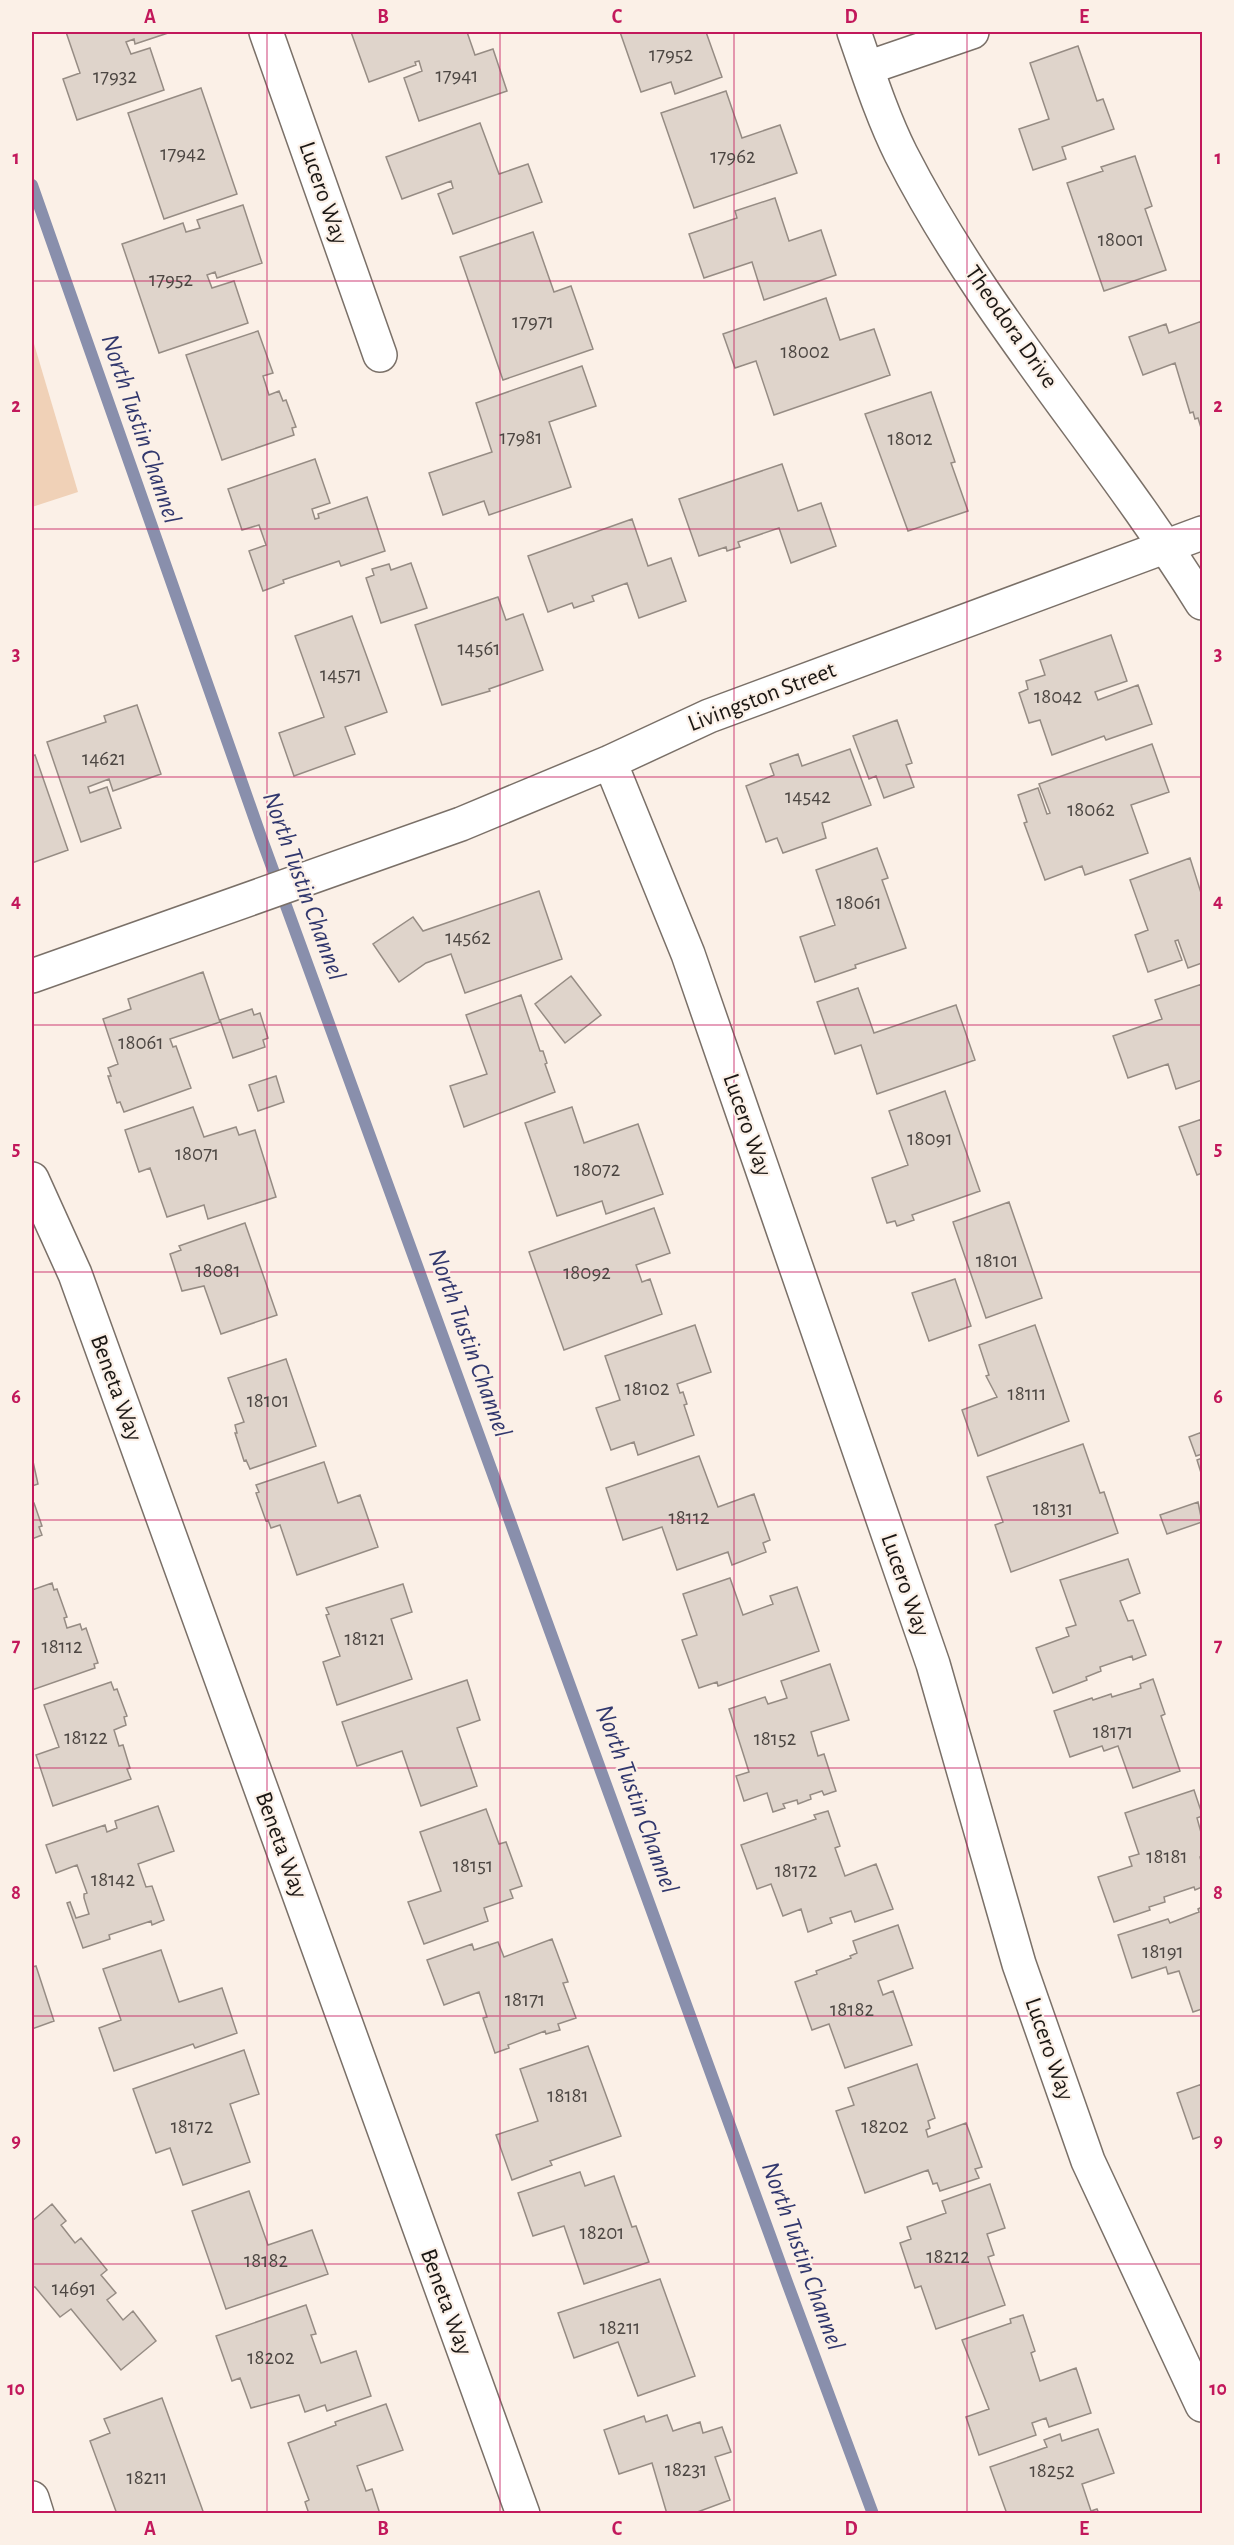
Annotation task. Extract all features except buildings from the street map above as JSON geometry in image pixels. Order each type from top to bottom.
[{"type":"street","name":"Lucero Way","points":[[266,32],[380,355]]},
{"type":"street","name":"Theodora Drive","points":[[854,32],[901,154],[958,250],[994,307],[1167,545],[1203,603]]},
{"type":"street","points":[[867,68],[972,32]]},
{"type":"street","name":"Livingston Street","points":[[32,976],[461,824],[610,762],[709,716],[1203,533]]},
{"type":"street","name":"Lucero Way","points":[[610,762],[688,954],[921,1630],[1019,1964],[1088,2161],[1203,2405]]},
{"type":"street","name":"Beneta Way","points":[[32,1179],[75,1274],[523,2514]]},
{"type":"street","points":[[32,2498],[37,2514]]},
{"type":"shaded area","points":[[32,337],[78,492],[32,507]]},
{"type":"waterway","name":"North Tustin Channel","points":[[32,185],[261,837],[873,2514]]}]
